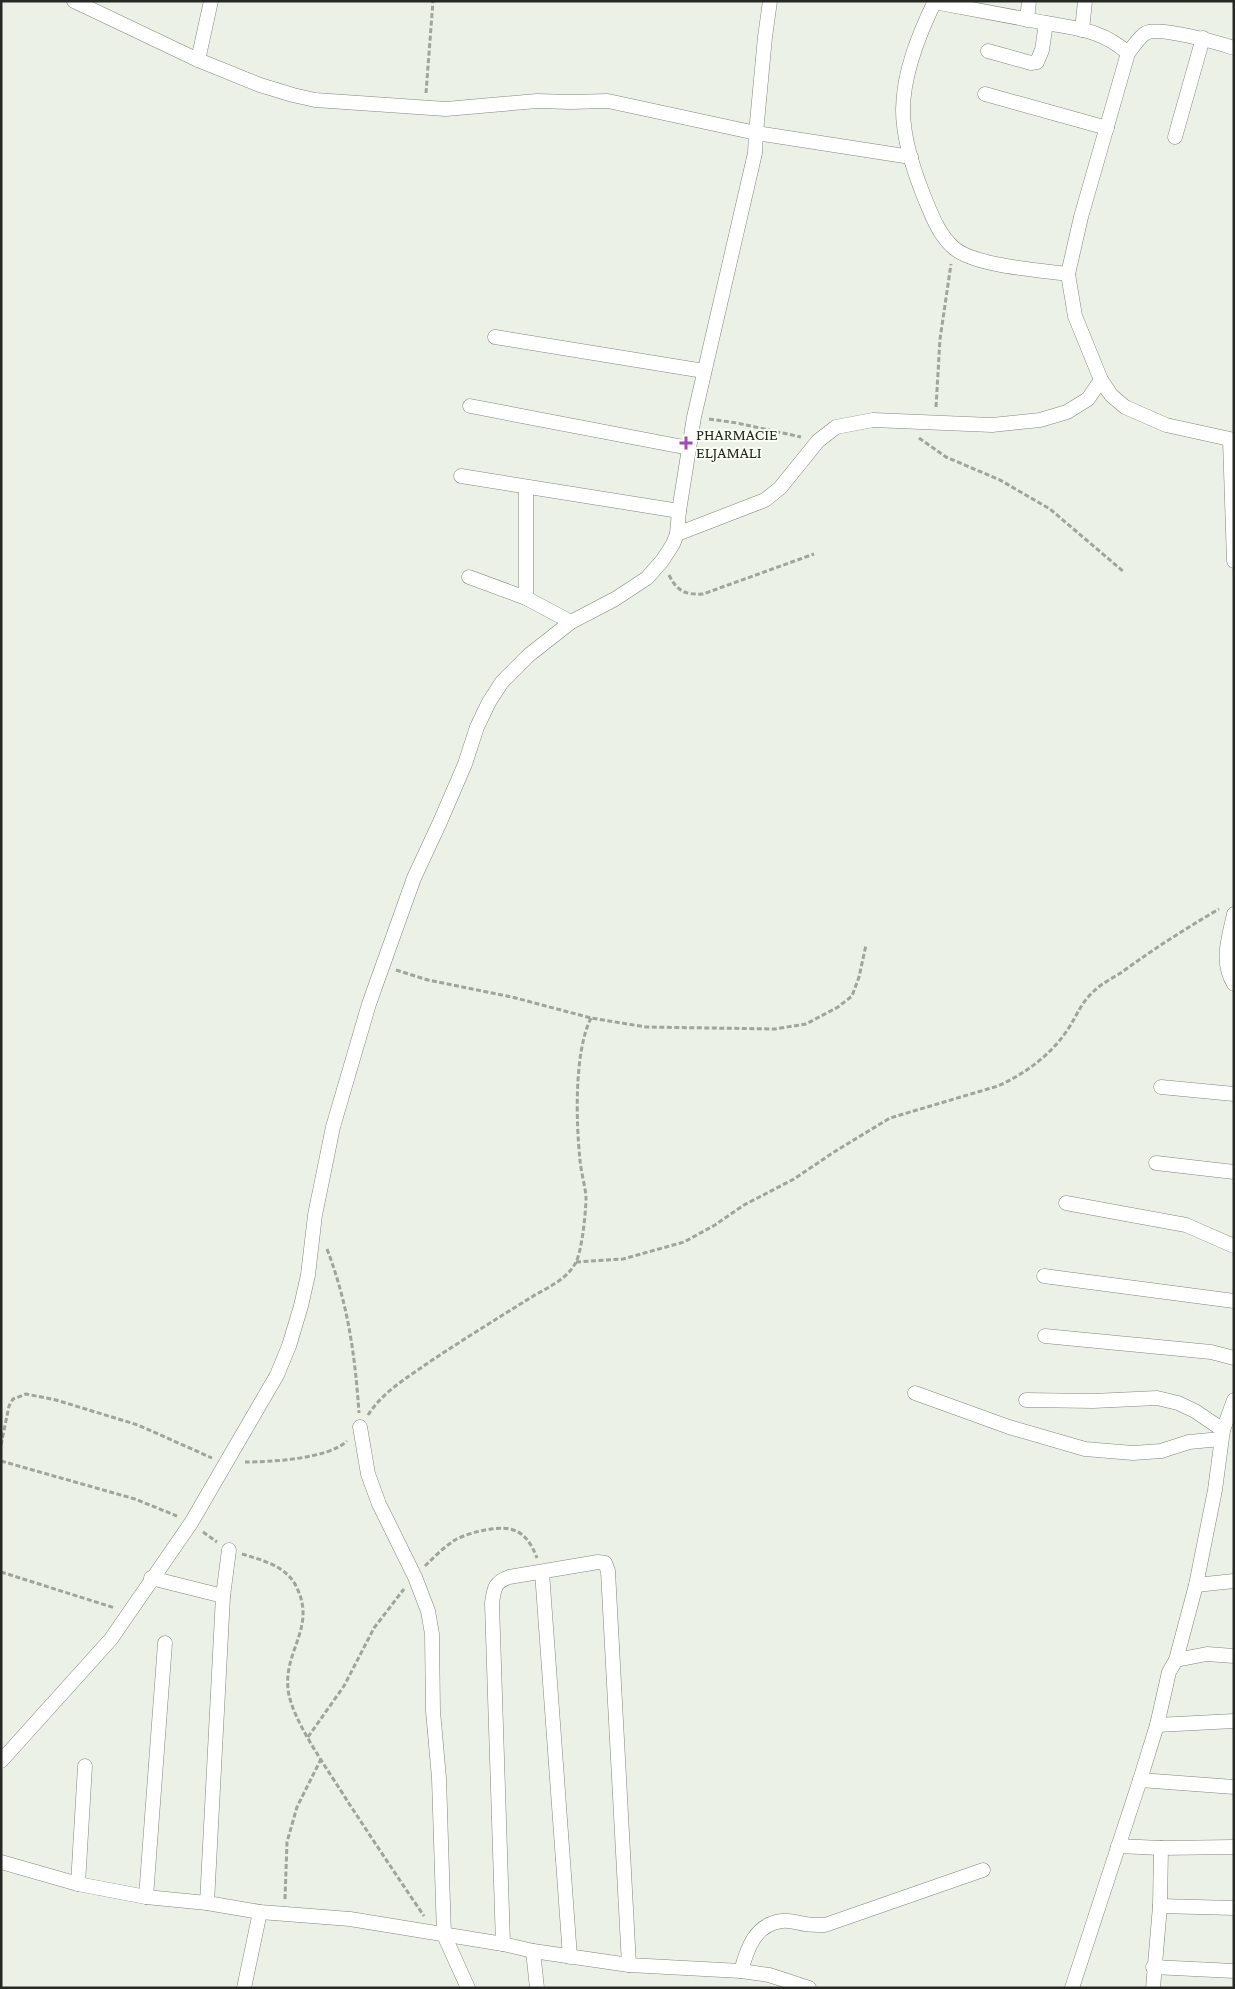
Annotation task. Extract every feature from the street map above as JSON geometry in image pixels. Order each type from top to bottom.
[{"type":"street","points":[[74,1],[198,60],[260,85],[308,98],[446,109],[537,101],[608,101],[756,133],[911,157]]},
{"type":"street","points":[[198,60],[212,1]]},
{"type":"street","points":[[1,1761],[111,1639],[151,1578],[191,1523],[225,1463],[248,1428],[277,1375],[289,1346],[301,1306],[308,1276],[315,1215],[333,1127],[369,1004],[414,878],[444,814],[465,764],[477,726],[489,702],[502,682],[529,655],[571,622],[615,599],[648,578],[673,544],[677,534],[694,417],[755,152],[770,1]]},
{"type":"street","points":[[1027,20],[1029,1]]},
{"type":"street","points":[[1082,30],[1086,1]]},
{"type":"street","points":[[1068,274],[988,261],[966,255],[954,248],[941,234],[920,186],[911,157],[903,110],[908,75],[916,46],[935,2],[1082,30],[1115,41],[1128,53]]},
{"type":"street","points":[[988,51],[1031,63],[1037,62],[1042,50],[1046,23]]},
{"type":"street","points":[[1234,48],[1203,38],[1154,31],[1148,32],[1128,53],[1081,218],[1068,274],[1075,316],[1101,380],[1111,395],[1125,407],[1166,425],[1232,440],[1234,561]]},
{"type":"street","points":[[1175,137],[1203,38]]},
{"type":"street","points":[[985,94],[1107,128]]},
{"type":"street","points":[[495,338],[704,371]]},
{"type":"street","points":[[677,534],[765,500],[780,488],[818,441],[836,427],[873,420],[992,425],[1040,420],[1067,412],[1088,398],[1101,380]]},
{"type":"street","points":[[470,406],[689,448]]},
{"type":"street","points":[[461,476],[679,511]]},
{"type":"street","points":[[526,486],[526,598]]},
{"type":"street","points":[[469,577],[526,598],[571,622]]},
{"type":"street","points":[[1230,910],[1225,955],[1226,969],[1234,984]]},
{"type":"street","points":[[1161,1088],[1234,1094]]},
{"type":"street","points":[[1156,1164],[1234,1172]]},
{"type":"street","points":[[1066,1203],[1186,1225],[1234,1246]]},
{"type":"street","points":[[1044,1276],[1234,1301]]},
{"type":"street","points":[[1045,1336],[1212,1352],[1234,1358]]},
{"type":"street","points":[[915,1393],[1009,1427],[1085,1449],[1133,1454],[1162,1451],[1222,1434]]},
{"type":"street","points":[[1026,1400],[1093,1401],[1158,1398],[1178,1403],[1195,1412],[1222,1434]]},
{"type":"street","points":[[1072,1988],[1140,1780],[1157,1724],[1169,1672],[1176,1660],[1196,1585],[1215,1490],[1222,1434],[1234,1400]]},
{"type":"street","points":[[360,1427],[368,1474],[379,1504],[415,1577],[428,1611],[432,1634],[433,1711],[439,1778],[440,1934],[468,1988]]},
{"type":"street","points":[[207,1903],[223,1596],[229,1550]]},
{"type":"street","points":[[503,1944],[492,1603],[494,1587],[499,1581],[510,1577],[598,1562],[605,1564],[608,1571],[629,1965]]},
{"type":"street","points":[[542,1572],[570,1957]]},
{"type":"street","points":[[151,1578],[223,1596]]},
{"type":"street","points":[[1196,1585],[1234,1581]]},
{"type":"street","points":[[146,1897],[164,1643]]},
{"type":"street","points":[[1176,1660],[1207,1654],[1234,1656]]},
{"type":"street","points":[[1157,1724],[1234,1720]]},
{"type":"street","points":[[78,1884],[85,1766]]},
{"type":"street","points":[[1140,1780],[1234,1787]]},
{"type":"street","points":[[1118,1846],[1162,1848],[1234,1847]]},
{"type":"street","points":[[1153,1988],[1160,1906],[1162,1848]]},
{"type":"street","points":[[1,1862],[78,1884],[146,1897],[207,1903],[260,1912],[350,1919],[503,1944],[533,1951],[629,1965],[741,1971],[768,1975],[809,1988]]},
{"type":"street","points":[[741,1971],[747,1949],[767,1925],[783,1920],[825,1925],[983,1870]]},
{"type":"street","points":[[1160,1906],[1234,1908]]},
{"type":"street","points":[[244,1988],[260,1912]]},
{"type":"street","points":[[533,1951],[537,1988]]},
{"type":"street","points":[[1154,1967],[1234,1971]]},
{"type":"path","points":[[425,107],[433,1]]},
{"type":"path","points":[[934,422],[940,339],[954,248]]},
{"type":"path","points":[[694,417],[737,422],[818,441]]},
{"type":"path","points":[[900,421],[920,439],[946,457],[1000,480],[1050,509],[1124,572]]},
{"type":"path","points":[[662,561],[675,586],[680,591],[686,594],[703,594],[814,554]]},
{"type":"path","points":[[576,1262],[623,1259],[684,1242],[715,1225],[744,1205],[794,1179],[890,1118],[998,1086],[1014,1079],[1037,1064],[1057,1045],[1070,1027],[1082,1003],[1096,989],[1173,936],[1230,910]]},
{"type":"path","points":[[383,965],[428,980],[512,997],[591,1018],[646,1027],[775,1029],[806,1024],[838,1007],[852,996],[859,977],[866,945]]},
{"type":"path","points":[[1,1445],[9,1406],[13,1399],[26,1394],[56,1400],[138,1424],[203,1455],[225,1463],[268,1462],[320,1453],[344,1443],[360,1427],[370,1412],[388,1392],[454,1345],[562,1279],[576,1262],[582,1237],[586,1197],[580,1160],[578,1104],[582,1044],[591,1018]]},
{"type":"path","points":[[325,1243],[339,1280],[350,1324],[360,1427]]},
{"type":"path","points":[[1,1461],[136,1499],[163,1509],[191,1523],[229,1550],[271,1563],[289,1576],[296,1585],[302,1601],[304,1618],[289,1669],[288,1689],[292,1706],[321,1759],[440,1934]]},
{"type":"path","points":[[1,1572],[128,1612]]},
{"type":"path","points":[[286,1914],[286,1842],[297,1807],[321,1759]]},
{"type":"place","name":"PHARMACIE ELJAMALI","points":[[686,443]]}]
